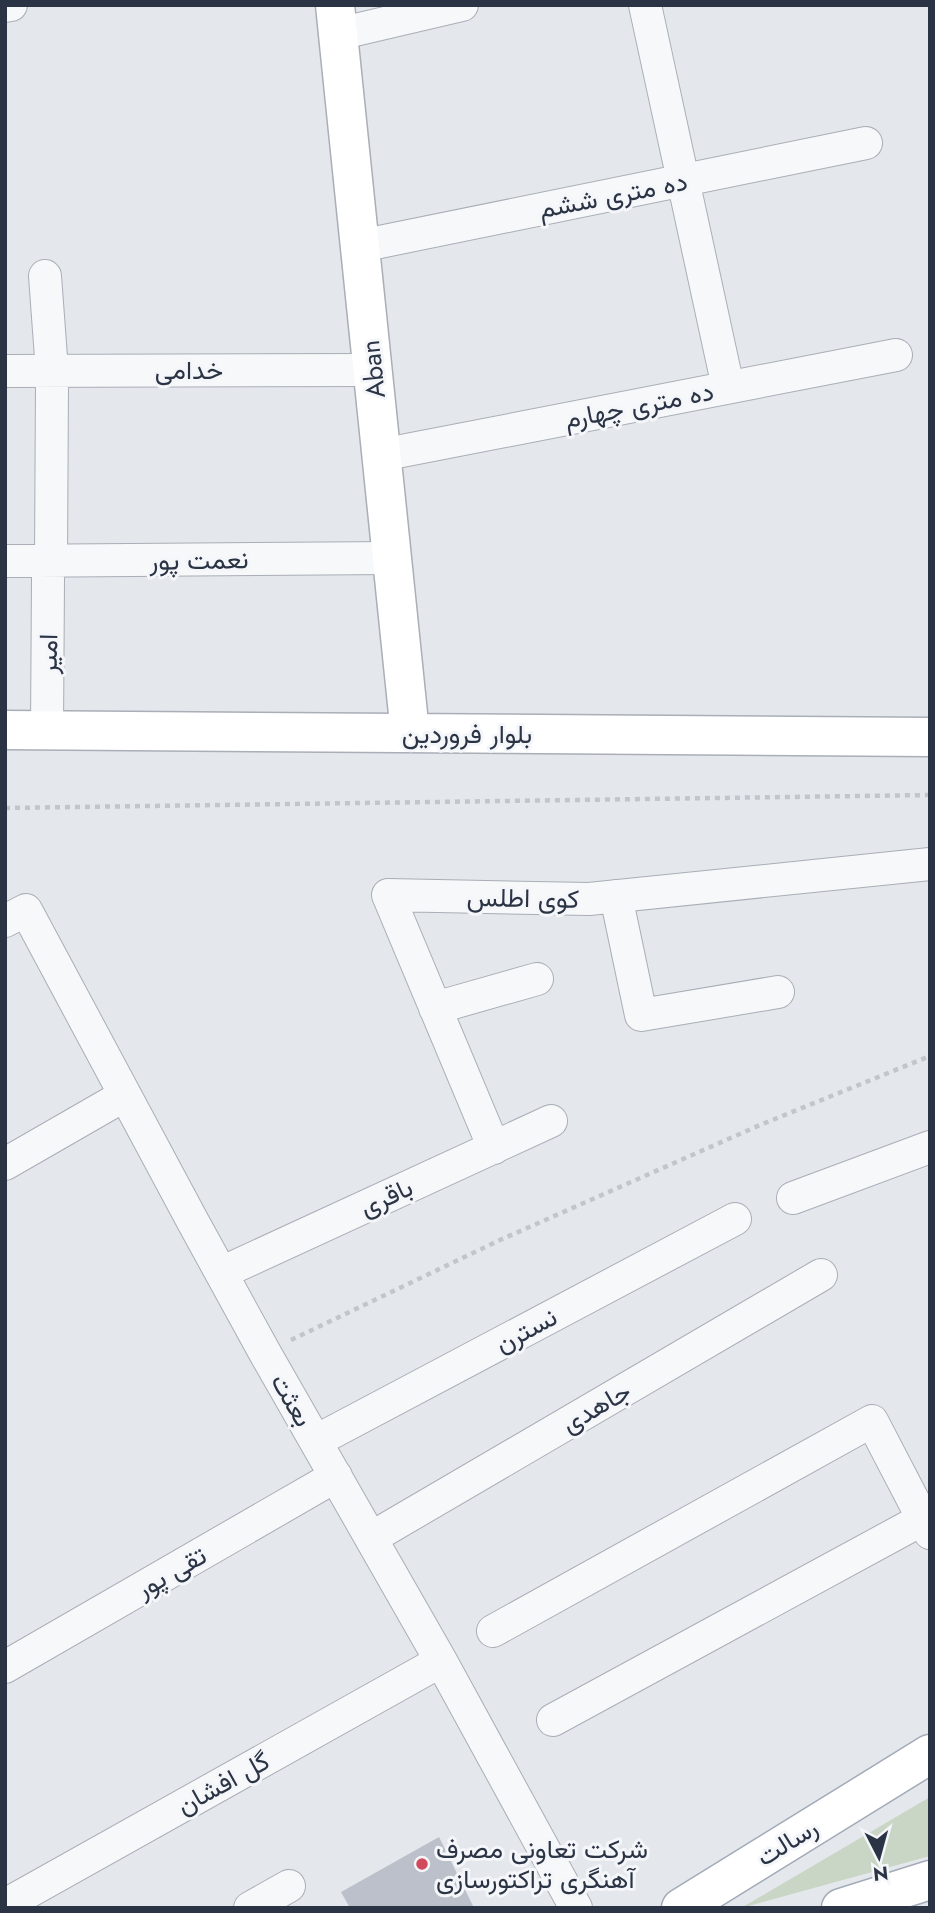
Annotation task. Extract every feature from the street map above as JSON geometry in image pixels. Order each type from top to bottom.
[{"type":"main road","name":"Aban","points":[[337,20],[410,733]]},
{"type":"main road","name":"بلوار فروردین","points":[[5,730],[930,737]]},
{"type":"main road","name":"رسالت","points":[[681,1908],[930,1755]]},
{"type":"main road","points":[[841,1908],[926,1884]]},
{"type":"street","points":[[5,6],[11,5]]},
{"type":"street","points":[[337,20],[462,5]]},
{"type":"street","points":[[645,5],[728,387]]},
{"type":"street","name":"ده متری ششم","points":[[360,246],[866,143]]},
{"type":"street","name":"امیر","points":[[45,276],[52,376],[47,730]]},
{"type":"street","name":"ده متری چهارم","points":[[381,455],[896,355]]},
{"type":"street","name":"خدامی","points":[[5,371],[52,376],[373,370]]},
{"type":"street","name":"نعمت پور","points":[[5,561],[50,570],[392,558]]},
{"type":"street","name":"کوی اطلس","points":[[494,1147],[388,895],[589,899],[930,864]]},
{"type":"street","points":[[616,896],[641,1015],[778,992]]},
{"type":"street","name":"بعثت","points":[[5,921],[26,910],[265,1353],[441,1661],[576,1908]]},
{"type":"street","points":[[435,1008],[537,979]]},
{"type":"street","points":[[5,1164],[124,1095]]},
{"type":"street","name":"باقری","points":[[222,1273],[551,1121]]},
{"type":"street","points":[[793,1198],[930,1147]]},
{"type":"street","name":"نسترن","points":[[316,1441],[735,1219]]},
{"type":"street","name":"جاهدی","points":[[371,1538],[821,1275]]},
{"type":"street","points":[[493,1631],[872,1421],[927,1526],[553,1720]]},
{"type":"street","name":"تقی پور","points":[[5,1667],[336,1476]]},
{"type":"street","name":"گل افشان","points":[[5,1905],[441,1661]]},
{"type":"street","points":[[250,1908],[289,1886]]},
{"type":"path","points":[[5,807],[930,795]]},
{"type":"path","points":[[265,1353],[500,1240],[760,1125],[930,1055]]},
{"type":"green space","points":[[930,1797],[930,1856],[741,1908]]},
{"type":"building","name":"شرکت تعاونی مصرف آهنگری تراکتورسازی","points":[[439,1837],[474,1908],[350,1908],[341,1892]]},
{"type":"place","name":"شرکت تعاونی مصرف آهنگری تراکتورسازی","points":[[422,1864]]}]
